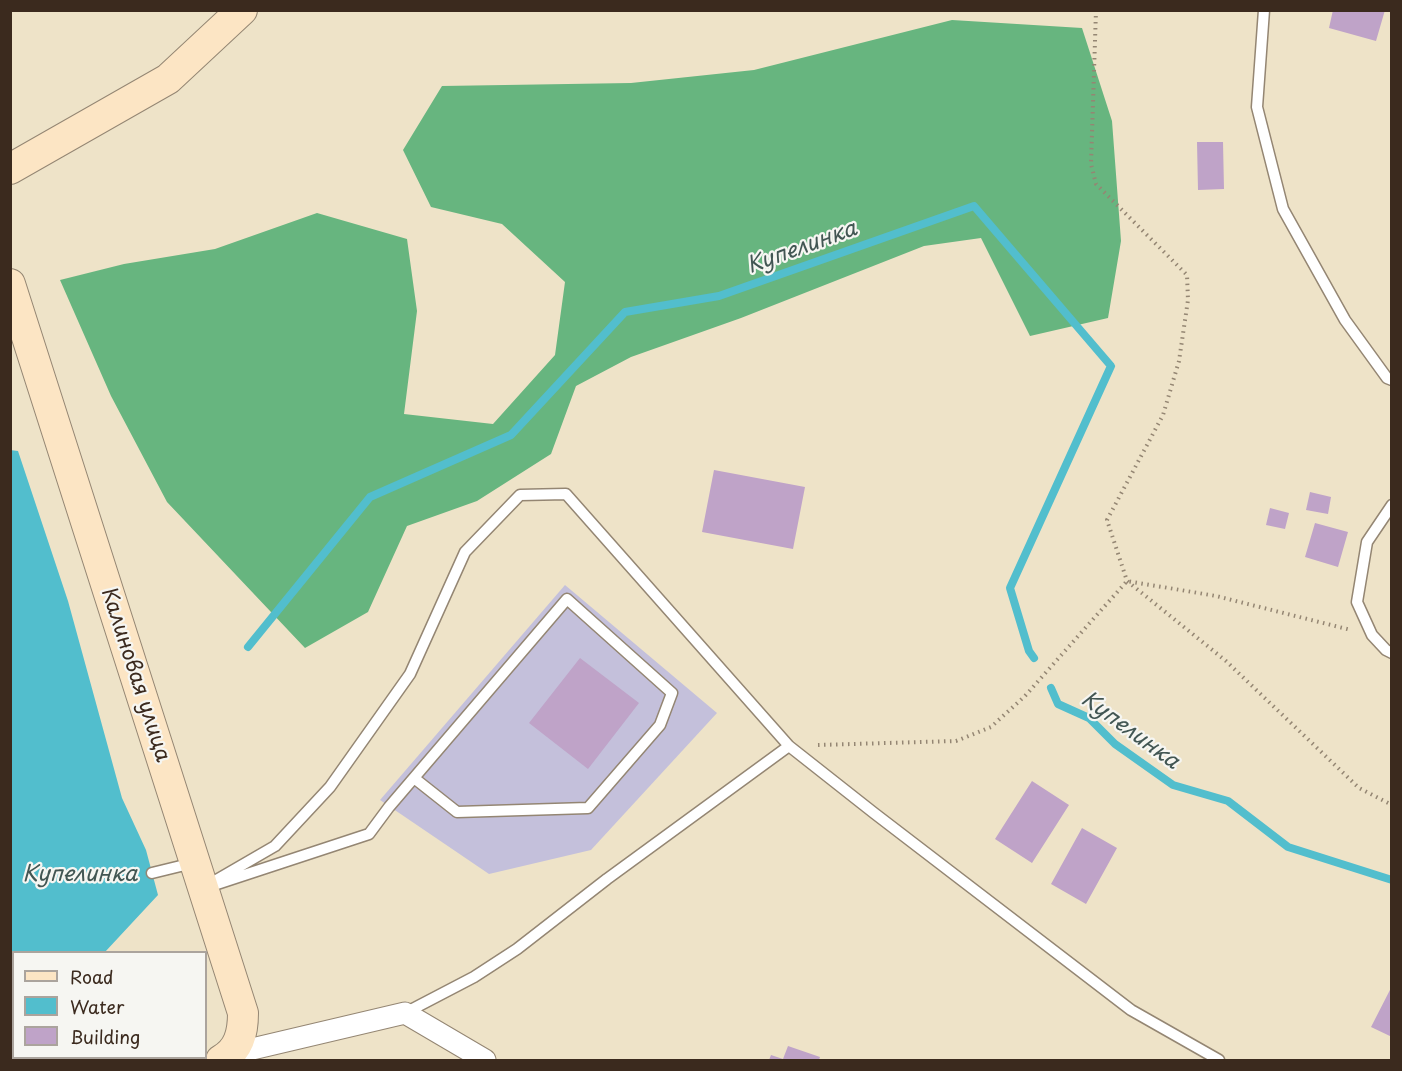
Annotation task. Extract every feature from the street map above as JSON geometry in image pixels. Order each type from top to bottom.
[{"type":"street","points":[[10,169],[168,80],[242,10]]},
{"type":"street","name":"Калиновая улица","points":[[10,284],[243,1012],[243,1031],[230,1058]]},
{"type":"street","points":[[230,1058],[405,1013],[485,1060]]},
{"type":"lane","points":[[1264,10],[1257,106],[1283,209],[1344,320],[1387,378],[1392,380]]},
{"type":"lane","points":[[199,875],[275,846],[330,787],[410,674],[465,552],[520,495],[566,494],[789,746],[1131,1010],[1219,1060]]},
{"type":"lane","points":[[1392,505],[1367,542],[1357,602],[1372,635],[1392,653]]},
{"type":"lane","points":[[152,873],[199,875],[369,834],[414,778],[567,599],[672,693],[660,725],[588,808],[457,812],[414,778]]},
{"type":"lane","points":[[405,1013],[474,977],[517,949],[607,879],[789,746]]},
{"type":"path","points":[[1096,10],[1091,164],[1096,184],[1187,274],[1188,300],[1179,361],[1164,415],[1107,520],[1128,581],[1226,661],[1359,788],[1392,805]]},
{"type":"path","points":[[1128,581],[1216,596],[1372,635]]},
{"type":"path","points":[[789,746],[956,741],[991,727],[1025,696],[1128,581]]},
{"type":"shaded area","points":[[565,585],[717,713],[591,850],[489,874],[380,800]]},
{"type":"green space","points":[[952,20],[1082,28],[1112,121],[1121,241],[1108,318],[1030,336],[981,238],[924,246],[741,318],[631,357],[576,386],[551,454],[477,501],[407,526],[368,612],[305,648],[167,502],[111,396],[60,280],[124,264],[215,249],[317,213],[407,239],[417,311],[404,414],[493,424],[555,355],[565,282],[502,224],[431,207],[403,150],[442,86],[631,83],[754,70]]},
{"type":"water","name":"Купелинка","points":[[10,450],[18,451],[68,601],[122,798],[146,850],[158,895],[106,951],[12,951],[11,1010]]},
{"type":"building","points":[[1333,10],[1385,10],[1376,41],[1329,28]]},
{"type":"building","points":[[1197,142],[1223,142],[1224,189],[1198,190]]},
{"type":"building","points":[[714,470],[805,487],[793,549],[702,532]]},
{"type":"building","points":[[1310,492],[1331,497],[1328,514],[1306,510]]},
{"type":"building","points":[[1270,508],[1289,513],[1285,529],[1266,525]]},
{"type":"building","points":[[1315,523],[1348,532],[1338,567],[1305,557]]},
{"type":"building","points":[[580,658],[639,703],[588,769],[529,723]]},
{"type":"building","points":[[1032,781],[1069,805],[1032,863],[995,839]]},
{"type":"building","points":[[1082,828],[1117,848],[1086,904],[1051,884]]},
{"type":"building","points":[[1392,986],[1392,1037],[1371,1027]]},
{"type":"building","points":[[788,1046],[820,1057],[819,1060],[769,1060],[771,1055],[783,1059]]},
{"type":"waterway","name":"Купелинка","points":[[248,647],[370,497],[511,435],[625,312],[719,296],[974,206],[1111,366],[1010,588],[1029,651],[1034,658]]},
{"type":"waterway","name":"Купелинка","points":[[1051,688],[1058,704],[1089,718],[1115,744],[1173,785],[1228,801],[1288,847],[1392,880]]}]
